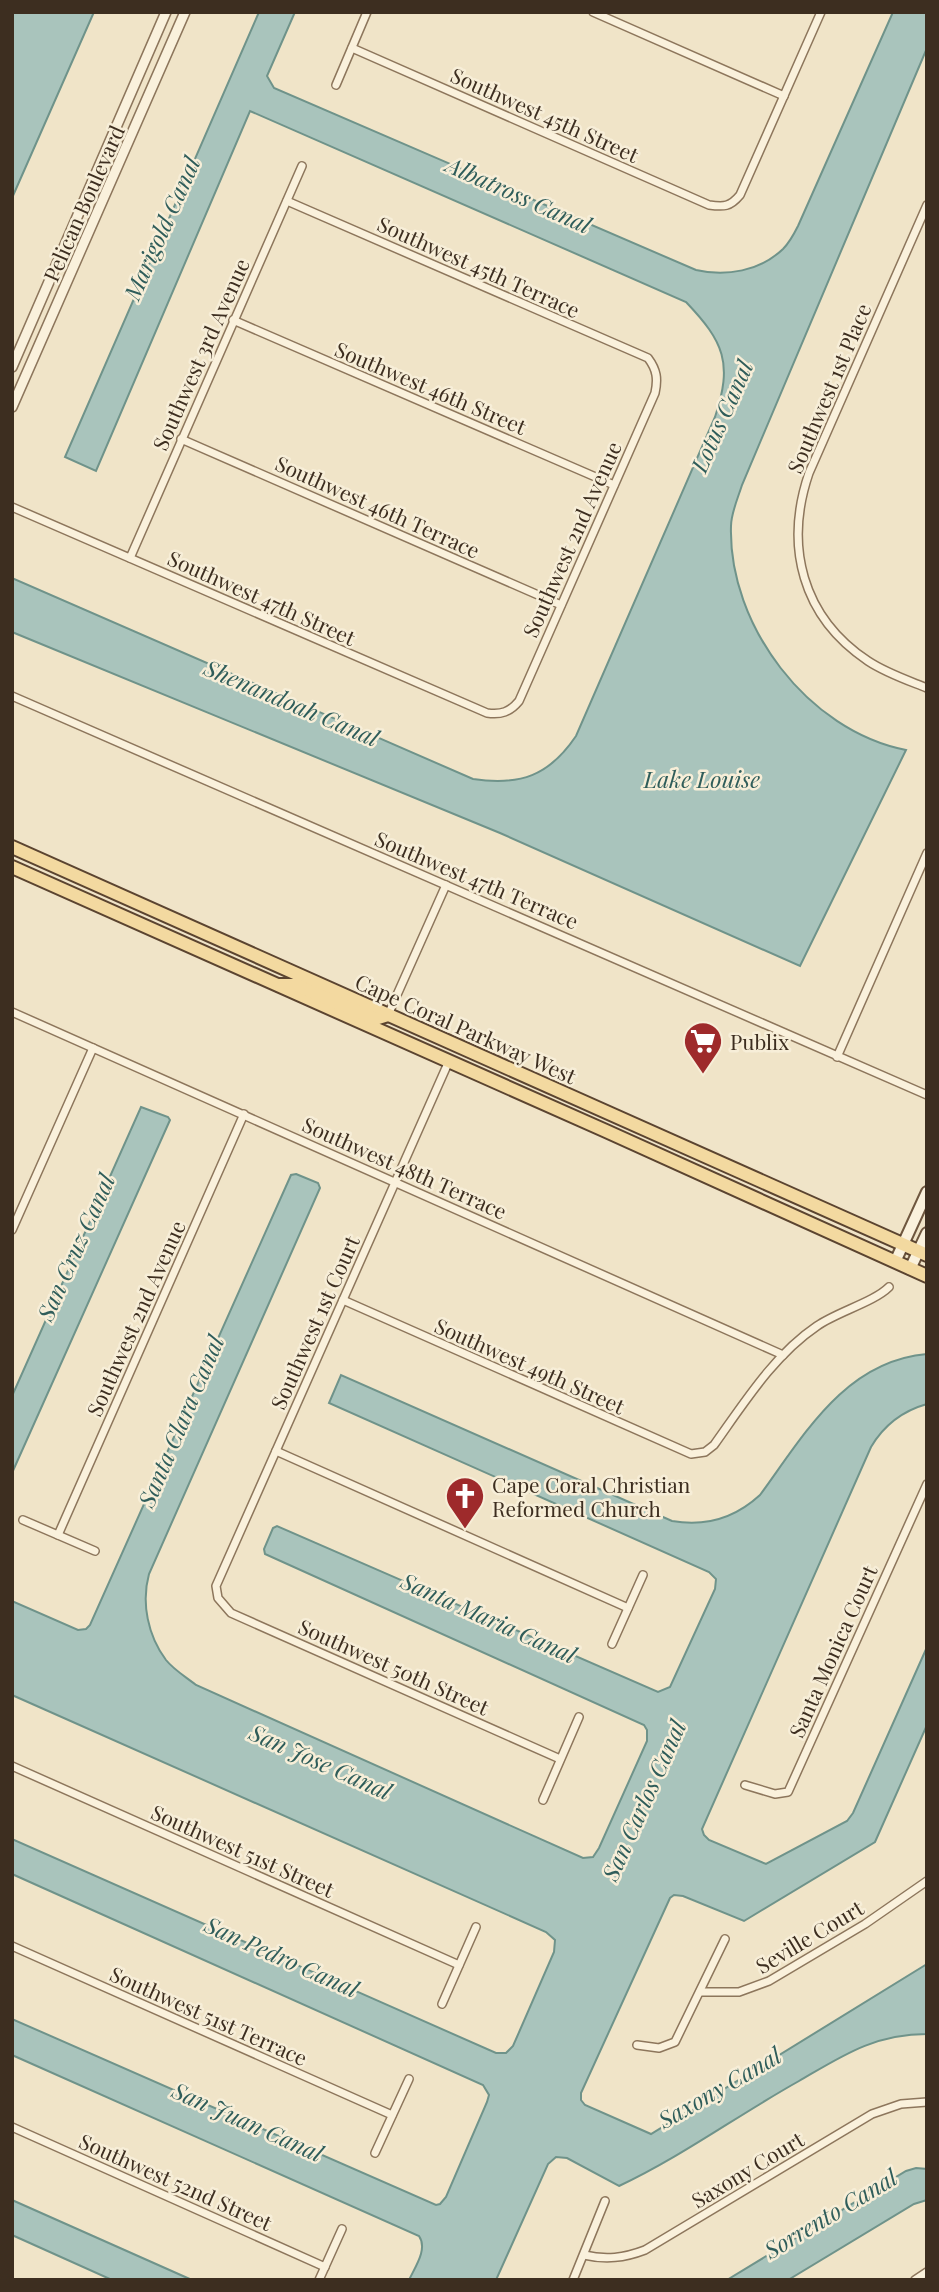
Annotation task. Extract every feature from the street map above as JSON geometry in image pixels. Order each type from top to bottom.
[{"type":"main road","name":"Cape Coral Parkway West","points":[[12,847],[922,1253]]},
{"type":"main road","name":"Cape Coral Parkway West","points":[[12,867],[927,1276]]},
{"type":"main road","points":[[275,985],[296,985],[375,1019],[388,1015]]},
{"type":"main road","points":[[449,1061],[456,1058],[465,1059],[546,1093],[560,1092]]},
{"type":"main road","points":[[606,1131],[629,1133],[702,1166],[721,1163]]},
{"type":"main road","points":[[895,1262],[927,1192]]},
{"type":"main road","points":[[910,1269],[922,1253],[927,1233]]},
{"type":"street","name":"Pelican Boulevard","points":[[12,366],[166,12]]},
{"type":"street","name":"Pelican Boulevard","points":[[12,407],[185,12]]},
{"type":"street","points":[[336,85],[367,12]]},
{"type":"street","points":[[593,12],[785,96],[821,12]]},
{"type":"street","name":"Southwest 45th Street","points":[[352,48],[709,205],[725,207],[734,203],[740,195],[785,96]]},
{"type":"street","name":"Southwest 3rd Avenue","points":[[131,558],[302,166]]},
{"type":"street","name":"Southwest 45th Terrace","points":[[287,201],[648,358],[655,367]]},
{"type":"street","name":"Southwest 1st Place","points":[[927,205],[805,486],[797,534],[799,559],[809,592],[822,616],[849,647],[879,667],[927,688]]},
{"type":"street","name":"Southwest 46th Street","points":[[233,320],[614,485]]},
{"type":"street","points":[[12,366],[27,373]]},
{"type":"street","name":"Southwest 2nd Avenue","points":[[499,714],[513,709],[519,701],[655,393],[655,367]]},
{"type":"street","name":"Southwest 46th Terrace","points":[[181,439],[561,605]]},
{"type":"street","name":"Southwest 47th Street","points":[[12,507],[411,681],[487,713],[499,714]]},
{"type":"street","name":"Southwest 47th Terrace","points":[[12,696],[927,1095]]},
{"type":"street","points":[[837,1057],[927,853]]},
{"type":"street","points":[[388,1015],[446,885]]},
{"type":"street","name":"Southwest 48th Terrace","points":[[12,1012],[783,1355]]},
{"type":"street","points":[[12,1230],[93,1048]]},
{"type":"street","name":"Southwest 1st Court","points":[[218,1598],[216,1586],[449,1061]]},
{"type":"street","name":"Southwest 2nd Avenue","points":[[58,1535],[244,1114]]},
{"type":"street","points":[[783,1355],[828,1319],[878,1296],[889,1287]]},
{"type":"street","name":"Southwest 49th Street","points":[[343,1300],[681,1452],[691,1454],[705,1452],[714,1445],[783,1355]]},
{"type":"street","points":[[276,1451],[628,1608]]},
{"type":"street","name":"Santa Monica Court","points":[[745,1785],[775,1794],[788,1792],[927,1484]]},
{"type":"street","points":[[23,1520],[95,1551]]},
{"type":"street","points":[[612,1644],[643,1574]]},
{"type":"street","name":"Southwest 50th Street","points":[[218,1598],[231,1612],[560,1759]]},
{"type":"street","points":[[543,1800],[579,1717]]},
{"type":"street","name":"Southwest 51st Street","points":[[12,1766],[459,1965]]},
{"type":"street","name":"Seville Court","points":[[700,1993],[739,1992],[769,1981],[865,1924],[927,1881]]},
{"type":"street","points":[[442,2004],[476,1927]]},
{"type":"street","name":"Seville Court","points":[[637,2045],[659,2048],[675,2042],[724,1939]]},
{"type":"street","name":"Southwest 51st Terrace","points":[[12,1946],[392,2115]]},
{"type":"street","points":[[375,2153],[409,2079]]},
{"type":"street","name":"Saxony Court","points":[[584,2255],[610,2259],[645,2250],[872,2113],[901,2104],[927,2102]]},
{"type":"street","name":"Southwest 52nd Street","points":[[12,2127],[325,2267]]},
{"type":"street","points":[[573,2280],[605,2201]]},
{"type":"street","points":[[319,2280],[342,2229]]},
{"type":"street","points":[[915,2280],[927,2272]]},
{"type":"water","points":[[12,12],[94,12],[12,198]]},
{"type":"water","points":[[259,12],[295,12],[267,76],[274,88],[696,270],[719,273],[764,263],[787,244],[798,226],[893,12],[927,12],[927,48],[742,485],[731,521],[734,563],[743,600],[759,635],[781,668],[807,697],[837,721],[870,739],[906,750],[800,966],[500,833],[12,632],[12,578],[473,779],[519,779],[544,769],[555,761],[576,736],[715,417],[723,382],[721,354],[709,329],[686,302],[250,111],[96,471],[65,457]]},
{"type":"water","points":[[141,1107],[170,1120],[12,1473],[12,1396]]},
{"type":"water","points":[[296,1174],[318,1183],[320,1188],[149,1574],[146,1608],[155,1641],[169,1664],[196,1685],[583,1858],[593,1857],[599,1848],[647,1741],[644,1725],[265,1554],[264,1549],[273,1528],[277,1526],[658,1692],[670,1687],[715,1589],[716,1579],[709,1572],[329,1403],[341,1375],[672,1521],[697,1523],[730,1515],[760,1495],[811,1426],[850,1386],[872,1371],[898,1360],[927,1354],[927,1404],[894,1420],[871,1447],[702,1829],[709,1840],[766,1864],[847,1821],[853,1813],[927,1647],[927,1725],[875,1842],[744,1921],[683,1896],[674,1895],[670,1898],[581,2093],[581,2100],[585,2105],[651,2134],[927,1964],[927,2034],[875,2042],[844,2055],[665,2162],[619,2186],[567,2158],[556,2157],[548,2164],[496,2280],[409,2280],[421,2252],[419,2236],[12,2055],[12,2019],[436,2205],[446,2197],[487,2102],[489,2095],[483,2085],[12,1874],[12,1839],[496,2053],[506,2053],[513,2046],[554,1952],[555,1940],[546,1932],[12,1695],[12,1601],[78,1630],[86,1629],[90,1625],[291,1175]]},
{"type":"water","points":[[927,2169],[927,2200],[914,2204],[788,2280],[727,2280],[906,2171]]},
{"type":"water","points":[[12,2200],[192,2280],[112,2280],[12,2235]]},
{"type":"place","name":"Publix","points":[[703,1075]]},
{"type":"place","name":"Cape Coral Christian Reformed Church","points":[[465,1530]]},
{"type":"water label","name":"Albatross Canal","points":[[519,194]]},
{"type":"water label","name":"Marigold Canal","points":[[161,228]]},
{"type":"water label","name":"Lotus Canal","points":[[721,416]]},
{"type":"water label","name":"Shenandoah Canal","points":[[292,702]]},
{"type":"water label","name":"Lake Louise","points":[[702,778]]},
{"type":"water label","name":"San Cruz Canal","points":[[75,1247]]},
{"type":"water label","name":"Santa Clara Canal","points":[[180,1421]]},
{"type":"water label","name":"Santa Maria Canal","points":[[489,1617]]},
{"type":"water label","name":"San Jose Canal","points":[[321,1761]]},
{"type":"water label","name":"San Carlos Canal","points":[[643,1800]]},
{"type":"water label","name":"San Pedro Canal","points":[[282,1956]]},
{"type":"water label","name":"Saxony Canal","points":[[719,2087]]},
{"type":"water label","name":"San Juan Canal","points":[[248,2121]]},
{"type":"water label","name":"Sorrento Canal","points":[[830,2213]]}]
